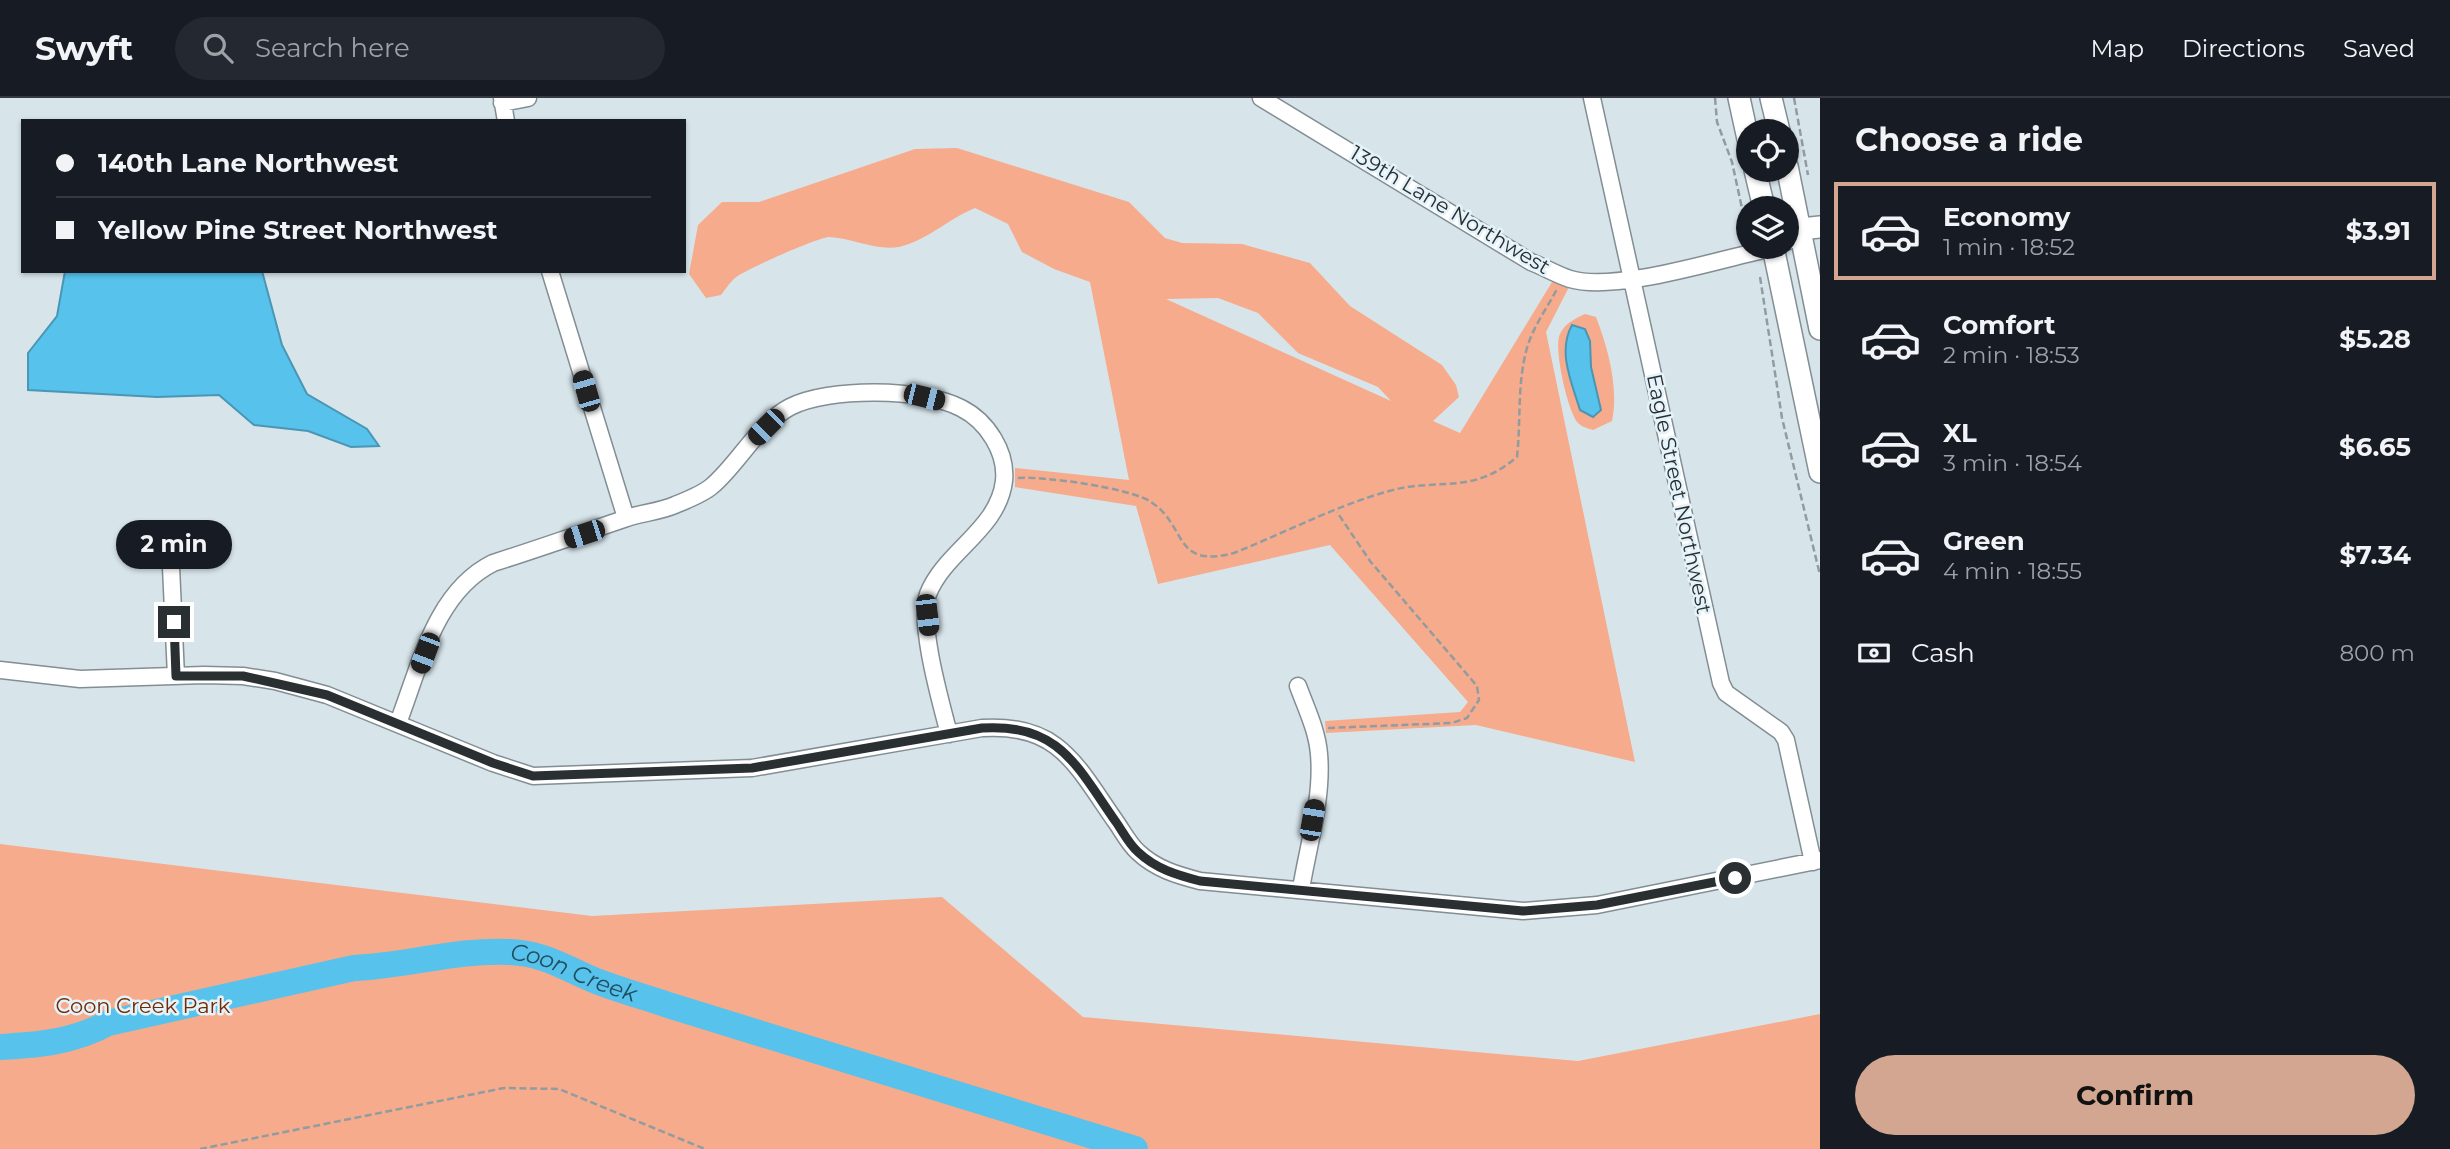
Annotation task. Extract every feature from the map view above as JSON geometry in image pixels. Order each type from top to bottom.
[{"type":"main road","points":[[1739,98],[1744,119]]},
{"type":"main road","points":[[1771,98],[1776,119]]},
{"type":"main road","points":[[1791,182],[1806,239],[1820,329]]},
{"type":"main road","points":[[1776,259],[1820,472]]},
{"type":"street","points":[[506,119],[502,101],[528,98]]},
{"type":"street","name":"139th Lane Northwest","points":[[1261,98],[1531,261],[1571,279],[1598,283],[1736,255]]},
{"type":"street","name":"Eagle Street Northwest","points":[[1592,98],[1721,683],[1726,693],[1781,732],[1786,740],[1816,861]]},
{"type":"street","points":[[551,273],[626,518]]},
{"type":"street","points":[[398,723],[434,630],[455,591],[473,573],[493,563],[626,518],[672,507],[710,488],[746,448],[789,408],[827,397],[873,393],[924,397],[960,407],[977,418],[996,440],[1003,472],[999,500],[990,517],[942,571],[928,595],[933,667],[949,734]]},
{"type":"street","points":[[171,567],[176,676]]},
{"type":"street","points":[[0,670],[80,679],[243,676],[275,681],[327,695],[493,763],[533,776],[752,768],[1011,726],[1035,733],[1060,747],[1137,851],[1166,872],[1200,881],[1523,911],[1597,905],[1816,861]]},
{"type":"street","points":[[1298,686],[1315,729],[1319,770],[1301,889]]},
{"type":"path","points":[[1716,98],[1717,122],[1732,162],[1739,196]]},
{"type":"path","points":[[1794,98],[1809,180]]},
{"type":"path","points":[[1760,274],[1782,418],[1820,575]]},
{"type":"path","points":[[1003,472],[1138,495],[1161,511],[1184,545],[1199,556],[1212,559],[1234,553],[1390,490],[1472,483],[1502,470],[1517,457],[1522,419],[1521,383],[1528,346],[1556,290]]},
{"type":"path","points":[[1315,729],[1452,723],[1467,718],[1479,700],[1477,686],[1370,561],[1337,512]]},
{"type":"path","points":[[200,1149],[503,1088],[544,1087],[591,1100],[705,1149]]},
{"type":"green space","points":[[957,148],[1129,202],[1165,238],[1182,243],[1242,244],[1310,263],[1350,306],[1442,365],[1456,385],[1459,397],[1433,421],[1460,433],[1552,282],[1569,287],[1546,332],[1635,762],[1476,725],[1326,733],[1325,721],[1460,712],[1468,702],[1330,545],[1158,584],[1136,506],[1015,487],[1015,468],[1129,480],[1090,282],[1054,269],[1022,252],[1008,224],[975,208],[919,240],[899,247],[822,238],[752,268],[735,278],[721,295],[706,298],[689,274],[698,225],[722,202],[759,202],[915,149]],"holes":[[[1218,298],[1258,313],[1298,353],[1378,387],[1391,401],[1166,299]]]},
{"type":"green space","points":[[1585,314],[1596,317],[1611,368],[1614,395],[1612,421],[1593,430],[1580,424],[1574,417],[1558,352],[1558,341],[1564,327]]},
{"type":"green space","name":"Coon Creek Park","points":[[0,844],[592,916],[942,897],[1083,1017],[1578,1061],[1820,1014],[1820,1149],[0,1149]]},
{"type":"water","points":[[65,273],[263,273],[282,345],[307,394],[367,429],[379,446],[351,447],[308,431],[254,425],[219,395],[157,397],[28,390],[28,353],[57,316]]},
{"type":"water","points":[[1572,325],[1585,329],[1590,341],[1591,367],[1601,410],[1593,417],[1580,410],[1567,368],[1566,346]]},
{"type":"waterway","name":"Coon Creek","points":[[0,1047],[42,1044],[69,1038],[108,1023],[354,968],[471,953],[523,953],[668,1005],[1135,1149]]},
{"type":"route","points":[[174,622],[176,676],[243,676],[275,681],[327,695],[493,763],[533,776],[752,768],[982,728],[1011,726],[1035,733],[1060,747],[1137,851],[1166,872],[1200,881],[1523,911],[1597,905],[1735,878]]}]
